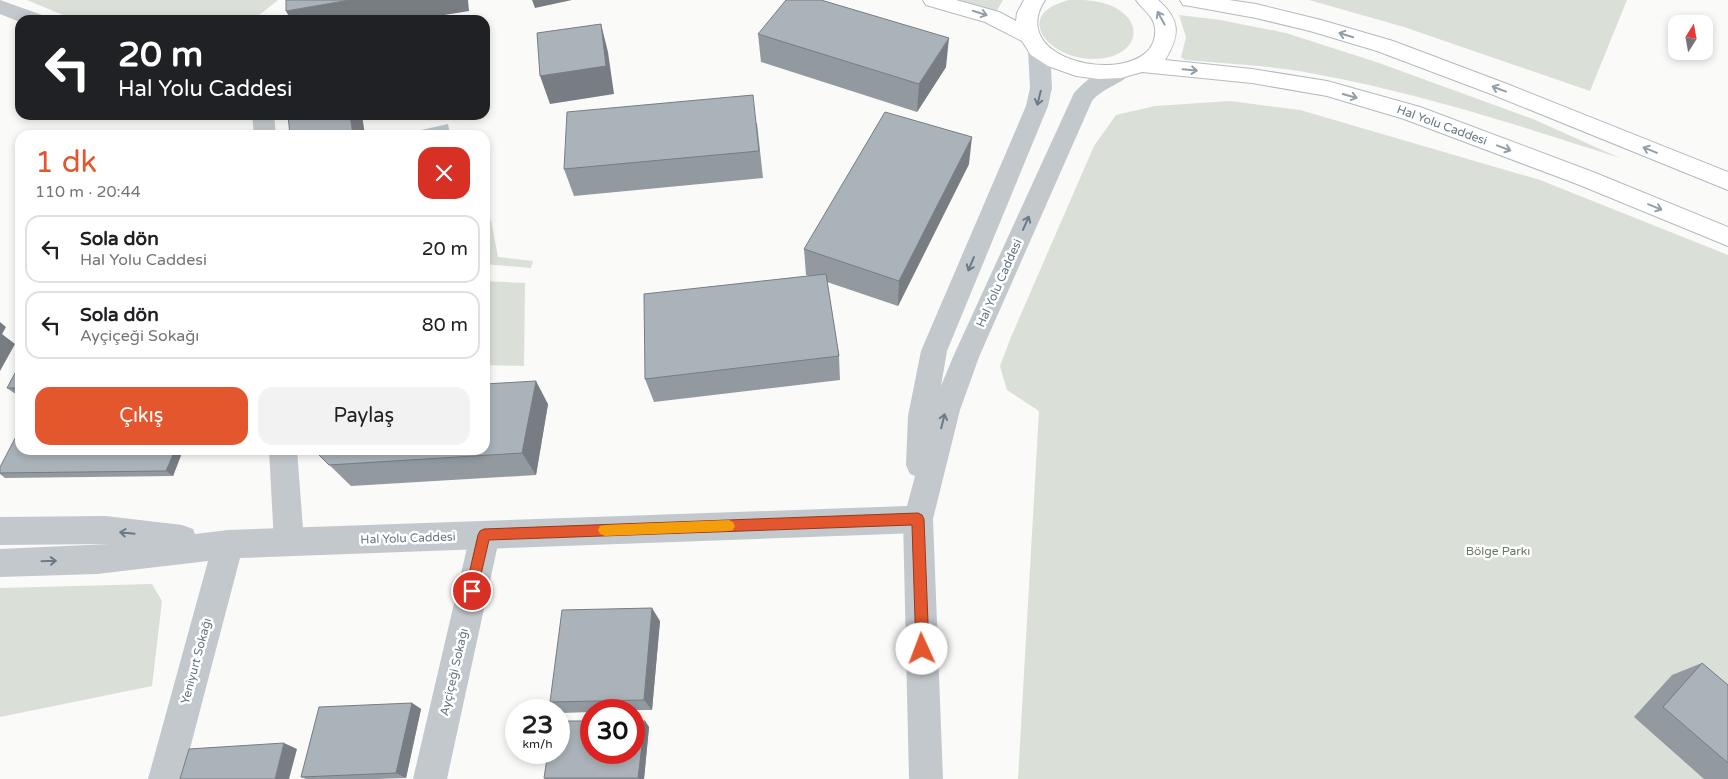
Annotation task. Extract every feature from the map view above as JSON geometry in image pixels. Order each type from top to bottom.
[{"type":"main road","points":[[933,0],[992,17],[1034,43],[1056,61],[1076,69],[1099,72],[1131,68],[1157,55],[1165,41],[1166,26],[1159,12],[1146,0]]},
{"type":"main road","points":[[1034,43],[1025,21],[1029,6],[1035,0]]},
{"type":"main road","points":[[1190,0],[1256,11],[1314,24],[1384,46],[1499,89],[1728,181]]},
{"type":"main road","name":"Hal Yolu Caddesi","points":[[1131,68],[1252,76],[1327,89],[1403,110],[1585,178],[1728,237]]},
{"type":"street","points":[[0,6],[22,15]]},
{"type":"street","points":[[926,779],[918,519],[922,416],[934,352],[1037,106],[1041,88],[1034,43]]},
{"type":"street","name":"Hal Yolu Caddesi","points":[[0,563],[96,560],[228,544],[918,519],[946,410],[966,357],[1082,98],[1091,87],[1131,68]]},
{"type":"street","points":[[283,455],[289,542]]},
{"type":"street","name":"Hal Yolu Caddesi","points":[[0,531],[106,530],[228,544]]},
{"type":"street","name":"Ayçiçeği Sokağı","points":[[430,779],[484,535]]},
{"type":"street","name":"Yeniyurt Sokağı","points":[[164,779],[228,544]]},
{"type":"green space","points":[[27,0],[278,0],[259,15],[63,15]]},
{"type":"green space","points":[[927,0],[1003,0],[994,16]]},
{"type":"green space","points":[[1069,0],[1087,0],[1103,3],[1114,7],[1124,14],[1130,21],[1133,29],[1130,43],[1116,55],[1105,58],[1087,59],[1070,55],[1055,48],[1045,38],[1040,28],[1041,17],[1050,7]]},
{"type":"green space","points":[[1309,0],[1627,0],[1590,91],[1404,27]]},
{"type":"green space","points":[[1179,15],[1220,20],[1286,33],[1379,63],[1533,119],[1620,158],[1466,110],[1350,81],[1279,68],[1185,60],[1181,57],[1186,37]]},
{"type":"green space","name":"Bölge Parkı","points":[[1230,101],[1300,110],[1540,180],[1728,255],[1728,779],[1018,779],[1039,411],[1007,390],[1000,366],[1094,146],[1116,115],[1155,106]]},
{"type":"green space","points":[[490,220],[498,257],[533,261],[531,268],[490,264]]},
{"type":"green space","points":[[490,281],[525,283],[524,366],[490,365]]},
{"type":"green space","points":[[152,584],[162,601],[152,686],[0,717],[0,588]]},
{"type":"shaded area","points":[[448,124],[449,130],[421,130]]},
{"type":"building","points":[[286,0],[350,0],[286,11]]},
{"type":"building","points":[[786,0],[821,0],[949,38],[919,84],[758,34]]},
{"type":"building","points":[[601,24],[606,66],[540,76],[537,33]]},
{"type":"building","points":[[753,95],[759,151],[564,169],[567,112]]},
{"type":"building","points":[[885,112],[972,137],[899,281],[804,249]]},
{"type":"building","points":[[288,120],[351,120],[352,130],[290,130]]},
{"type":"building","points":[[826,274],[839,356],[645,379],[644,294]]},
{"type":"building","points":[[15,373],[15,388],[7,388]]},
{"type":"building","points":[[536,381],[522,453],[490,455],[490,384]]},
{"type":"building","points":[[15,438],[15,455],[173,455],[166,471],[0,473],[0,467]]},
{"type":"building","points":[[319,455],[490,455],[329,465]]},
{"type":"building","points":[[652,608],[644,699],[580,699],[580,701],[570,702],[570,699],[550,699],[562,610]]},
{"type":"building","points":[[1702,663],[1728,685],[1728,763],[1663,707]]},
{"type":"building","points":[[412,703],[396,773],[301,777],[319,707]]},
{"type":"building","points":[[570,721],[580,721],[580,764],[640,764],[638,778],[544,778],[546,764],[570,764]]},
{"type":"building","points":[[284,743],[275,779],[180,779],[189,749]]},
{"type":"slow traffic","points":[[605,530],[729,526]]},
{"type":"route","points":[[472,591],[484,535],[918,519],[922,649]]}]
